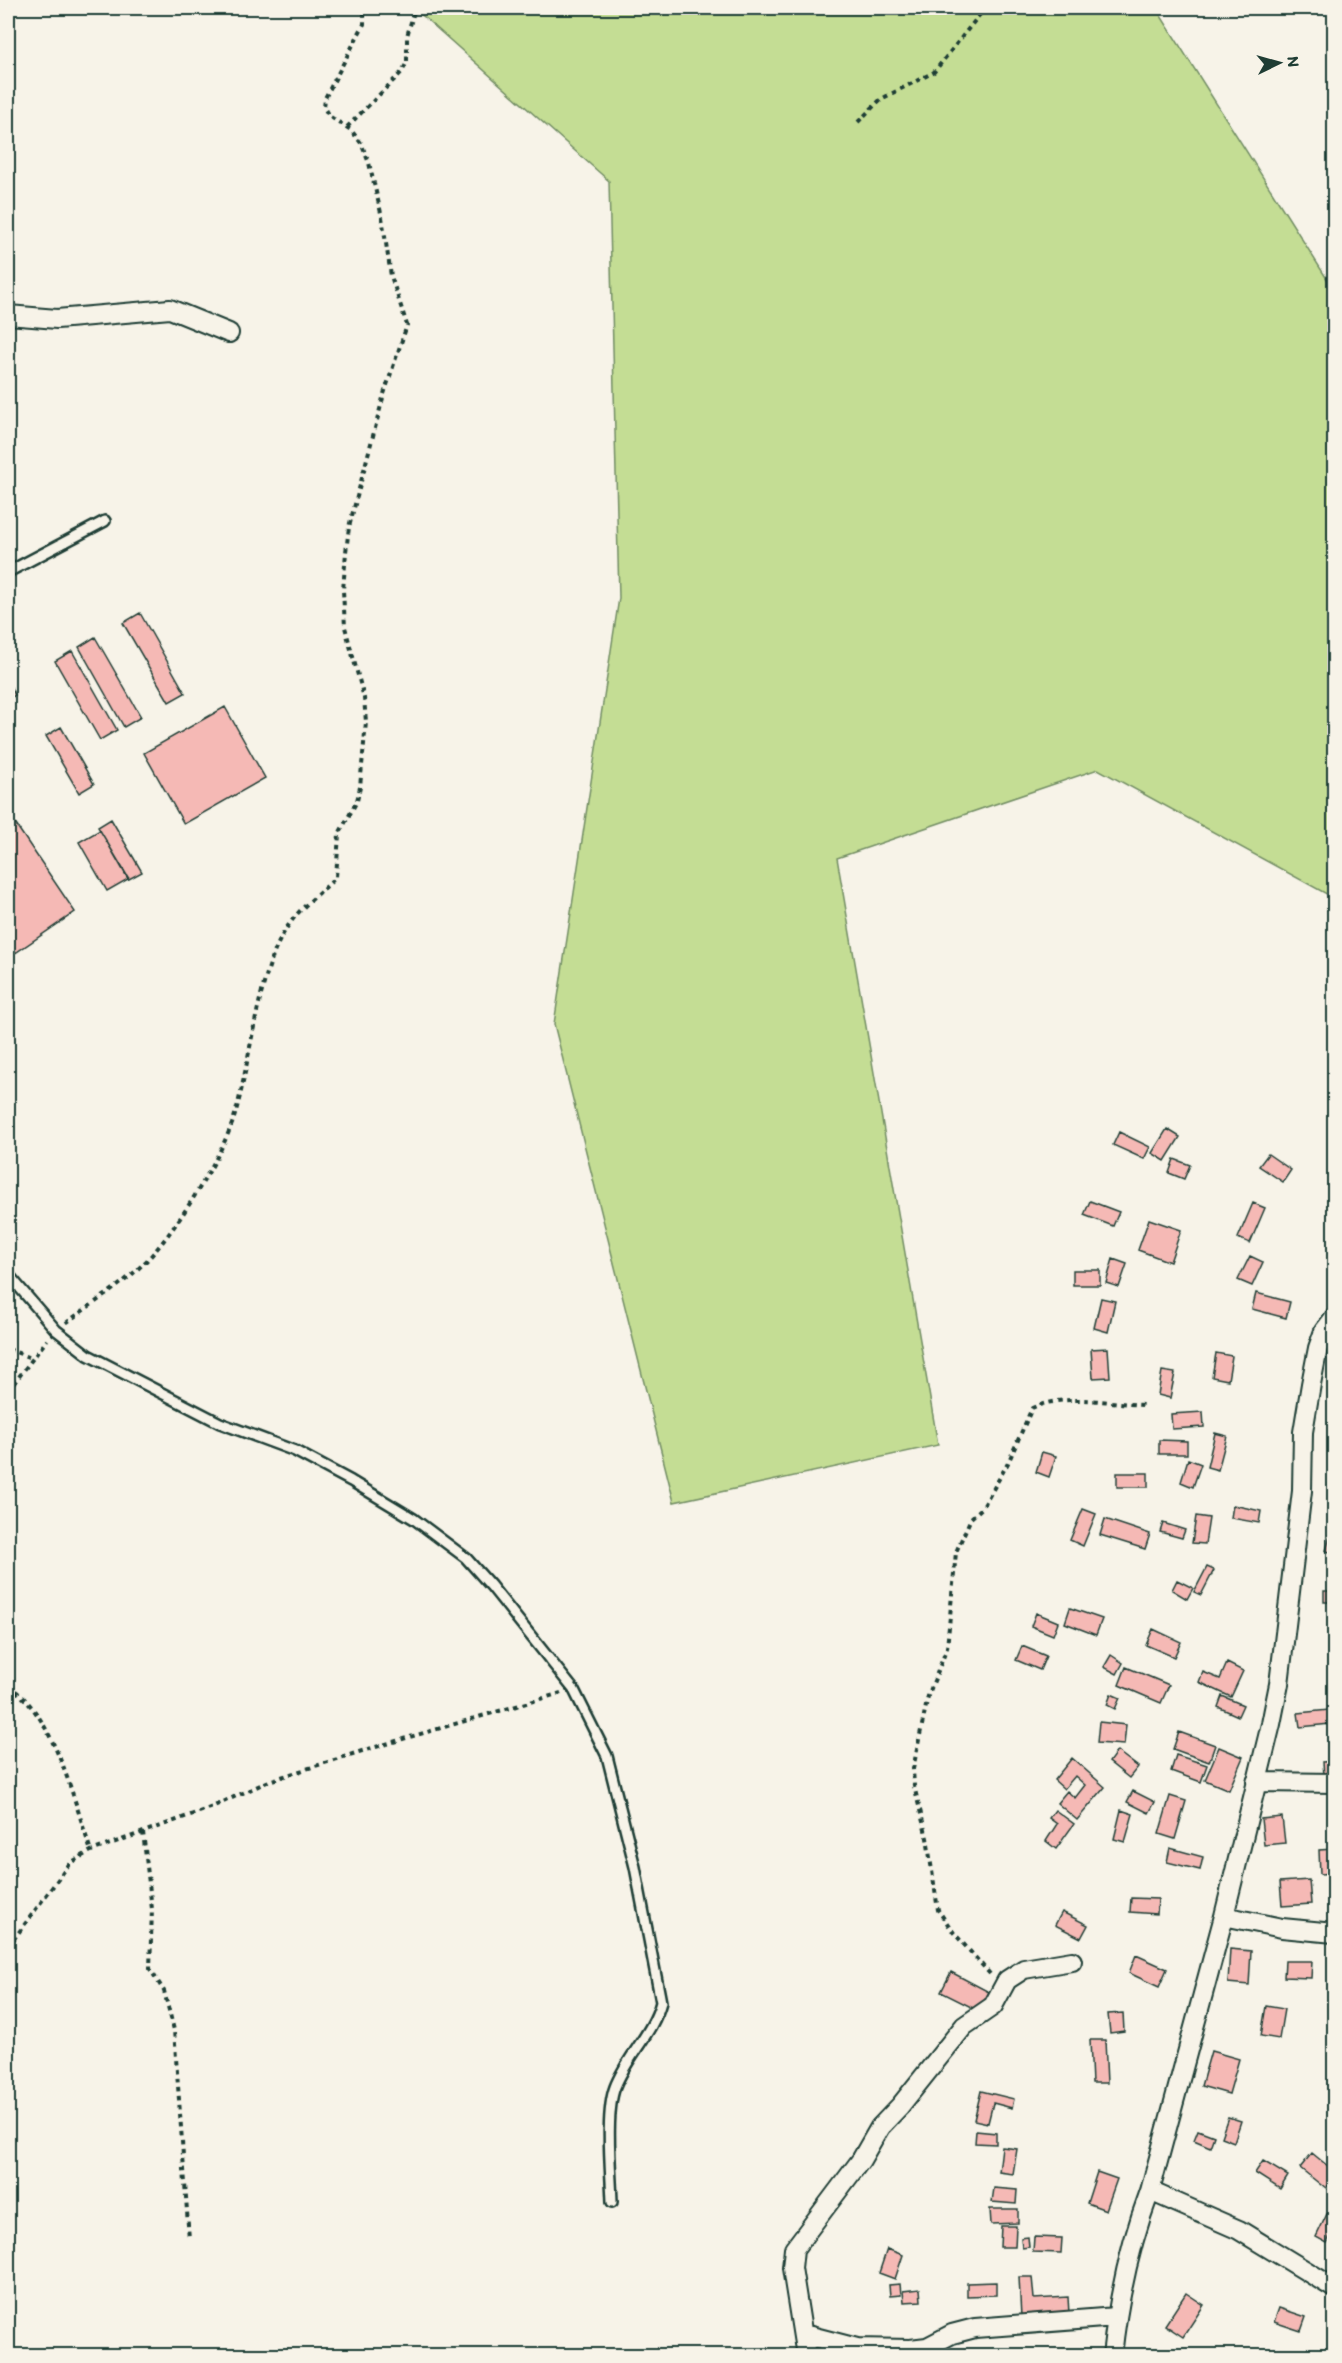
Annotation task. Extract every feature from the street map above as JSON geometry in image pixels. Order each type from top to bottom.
[{"type":"street","points":[[8,315],[57,319],[170,309],[229,333]]},
{"type":"street","points":[[1112,2355],[1116,2317],[1134,2234],[1149,2191],[1224,1916],[1279,1684],[1302,1491],[1303,1432],[1318,1348],[1324,1331],[1335,1318]]},
{"type":"street","points":[[1256,1782],[1335,1783]]},
{"type":"street","points":[[1224,1916],[1282,1928],[1335,1933]]},
{"type":"street","points":[[806,2355],[792,2268],[794,2248],[861,2160],[880,2127],[964,2026],[993,2006],[1007,1980],[1024,1969],[1072,1961]]},
{"type":"street","points":[[1149,2191],[1239,2230],[1335,2288]]},
{"type":"street","points":[[802,2334],[857,2348],[910,2349],[927,2347],[952,2334],[975,2328],[1116,2317]]},
{"type":"lane","points":[[8,572],[105,522]]},
{"type":"lane","points":[[8,1274],[56,1330],[88,1355],[220,1423],[295,1451],[414,1519],[466,1558],[492,1586],[573,1690],[607,1756],[635,1867],[662,2002],[658,2016],[628,2062],[613,2096],[612,2202]]},
{"type":"path","points":[[8,1391],[31,1358],[56,1330],[142,1265],[171,1233],[212,1164],[233,1121],[268,973],[279,941],[301,909],[336,877],[339,834],[357,801],[366,722],[364,698],[345,627],[343,590],[346,552],[350,527],[384,394],[407,325],[390,276],[382,217],[369,163],[361,143],[347,127],[329,116],[324,108],[325,98],[362,31],[366,14],[364,8]]},
{"type":"path","points":[[347,127],[402,72],[407,62],[407,36],[415,8]]},
{"type":"path","points":[[858,122],[881,99],[934,72],[985,8]]},
{"type":"path","points":[[8,1349],[31,1358]]},
{"type":"path","points":[[1001,1989],[938,1910],[923,1814],[914,1786],[913,1769],[928,1696],[949,1639],[956,1552],[971,1518],[983,1506],[1004,1472],[1032,1408],[1044,1403],[1075,1400],[1143,1405]]},
{"type":"path","points":[[8,1686],[22,1694],[48,1736],[91,1851]]},
{"type":"path","points":[[8,1947],[70,1863],[91,1851],[210,1808],[269,1781],[573,1690]]},
{"type":"path","points":[[143,1832],[152,1909],[149,1963],[168,2002],[174,2030],[189,2239]]},
{"type":"green space","points":[[414,8],[1156,8],[1334,290],[1334,898],[1098,769],[837,858],[938,1445],[674,1502],[554,1024],[619,598],[609,181]]},
{"type":"building","points":[[140,613],[185,693],[169,702],[123,623]]},
{"type":"building","points":[[95,637],[141,717],[124,727],[79,647]]},
{"type":"building","points":[[72,651],[117,730],[100,740],[55,661]]},
{"type":"building","points":[[8,682],[15,695],[8,700]]},
{"type":"building","points":[[225,707],[265,778],[184,824],[144,753]]},
{"type":"building","points":[[61,727],[94,784],[79,793],[46,736]]},
{"type":"building","points":[[8,813],[75,912],[8,958]]},
{"type":"building","points":[[111,819],[142,872],[129,879],[98,827]]},
{"type":"building","points":[[100,830],[128,879],[107,891],[79,842]]},
{"type":"building","points":[[1167,1129],[1180,1137],[1165,1161],[1152,1153]]},
{"type":"building","points":[[1119,1132],[1150,1147],[1144,1159],[1113,1145]]},
{"type":"building","points":[[1268,1154],[1291,1170],[1283,1182],[1259,1166]]},
{"type":"building","points":[[1174,1159],[1190,1165],[1184,1179],[1169,1173]]},
{"type":"building","points":[[1090,1201],[1119,1212],[1113,1226],[1084,1215]]},
{"type":"building","points":[[1253,1203],[1265,1208],[1250,1243],[1238,1238]]},
{"type":"building","points":[[1149,1219],[1181,1230],[1170,1262],[1138,1250]]},
{"type":"building","points":[[1250,1256],[1263,1262],[1252,1286],[1238,1280]]},
{"type":"building","points":[[1113,1259],[1127,1264],[1119,1287],[1106,1283]]},
{"type":"building","points":[[1073,1270],[1100,1270],[1100,1285],[1073,1285]]},
{"type":"building","points":[[1256,1293],[1290,1302],[1286,1318],[1252,1309]]},
{"type":"building","points":[[1101,1298],[1115,1301],[1108,1332],[1094,1328]]},
{"type":"building","points":[[1108,1348],[1110,1377],[1093,1378],[1091,1349]]},
{"type":"building","points":[[1216,1353],[1232,1356],[1228,1380],[1212,1377]]},
{"type":"building","points":[[1162,1371],[1175,1373],[1170,1398],[1158,1395]]},
{"type":"building","points":[[1203,1412],[1204,1427],[1172,1429],[1171,1414]]},
{"type":"building","points":[[1215,1433],[1227,1436],[1218,1470],[1207,1467]]},
{"type":"building","points":[[1159,1440],[1187,1441],[1187,1454],[1159,1454]]},
{"type":"building","points":[[1042,1452],[1056,1456],[1049,1477],[1036,1472]]},
{"type":"building","points":[[1188,1459],[1201,1464],[1193,1487],[1181,1482]]},
{"type":"building","points":[[1117,1473],[1148,1473],[1148,1487],[1117,1487]]},
{"type":"building","points":[[1329,1484],[1334,1484],[1334,1507],[1331,1507]]},
{"type":"building","points":[[1233,1505],[1261,1511],[1259,1523],[1231,1518]]},
{"type":"building","points":[[1083,1509],[1096,1514],[1083,1546],[1070,1540]]},
{"type":"building","points":[[1196,1516],[1209,1518],[1205,1544],[1192,1543]]},
{"type":"building","points":[[1105,1519],[1150,1534],[1145,1549],[1100,1535]]},
{"type":"building","points":[[1334,1520],[1334,1553],[1326,1551]]},
{"type":"building","points":[[1163,1523],[1185,1530],[1182,1538],[1160,1532]]},
{"type":"building","points":[[1207,1567],[1214,1570],[1201,1595],[1194,1592]]},
{"type":"building","points":[[1177,1580],[1193,1588],[1187,1599],[1172,1590]]},
{"type":"building","points":[[1324,1591],[1334,1591],[1334,1602],[1324,1602]]},
{"type":"building","points":[[1070,1608],[1102,1619],[1096,1635],[1065,1623]]},
{"type":"building","points":[[1036,1613],[1058,1622],[1053,1635],[1031,1626]]},
{"type":"building","points":[[1153,1629],[1181,1642],[1174,1657],[1146,1645]]},
{"type":"building","points":[[1022,1646],[1046,1656],[1040,1670],[1016,1660]]},
{"type":"building","points":[[1111,1655],[1123,1663],[1117,1674],[1104,1667]]},
{"type":"building","points":[[1227,1663],[1243,1671],[1231,1697],[1199,1682],[1203,1672],[1220,1679]]},
{"type":"building","points":[[1126,1667],[1169,1685],[1161,1703],[1119,1685]]},
{"type":"building","points":[[1111,1694],[1120,1698],[1115,1709],[1107,1705]]},
{"type":"building","points":[[1222,1696],[1243,1705],[1238,1716],[1218,1707]]},
{"type":"building","points":[[1329,1710],[1330,1724],[1300,1727],[1298,1713]]},
{"type":"building","points":[[1099,1722],[1126,1725],[1124,1745],[1097,1743]]},
{"type":"building","points":[[1179,1732],[1215,1745],[1209,1762],[1173,1749]]},
{"type":"building","points":[[1219,1747],[1243,1757],[1229,1790],[1205,1780]]},
{"type":"building","points":[[1117,1751],[1138,1767],[1129,1778],[1109,1762]]},
{"type":"building","points":[[1176,1755],[1207,1765],[1201,1782],[1171,1771]]},
{"type":"building","points":[[1072,1758],[1105,1787],[1077,1820],[1057,1803],[1067,1791],[1075,1798],[1085,1785],[1075,1776],[1064,1789],[1054,1780]]},
{"type":"building","points":[[1334,1761],[1334,1774],[1324,1776],[1323,1762]]},
{"type":"building","points":[[1133,1791],[1155,1802],[1149,1813],[1127,1802]]},
{"type":"building","points":[[1170,1796],[1186,1801],[1175,1839],[1159,1834]]},
{"type":"building","points":[[1055,1810],[1074,1824],[1056,1849],[1046,1841],[1057,1824],[1049,1818]]},
{"type":"building","points":[[1121,1810],[1133,1814],[1125,1842],[1114,1839]]},
{"type":"building","points":[[1282,1817],[1285,1843],[1264,1845],[1261,1819]]},
{"type":"building","points":[[1170,1848],[1203,1857],[1200,1870],[1167,1862]]},
{"type":"building","points":[[1334,1849],[1334,1873],[1320,1874],[1319,1850]]},
{"type":"building","points":[[1309,1880],[1311,1904],[1282,1906],[1280,1882]]},
{"type":"building","points":[[1131,1898],[1158,1899],[1157,1914],[1130,1912]]},
{"type":"building","points":[[1062,1912],[1088,1925],[1081,1938],[1055,1925]]},
{"type":"building","points":[[1230,1949],[1251,1951],[1249,1985],[1228,1983]]},
{"type":"building","points":[[1136,1955],[1167,1969],[1159,1987],[1129,1973]]},
{"type":"building","points":[[1285,1961],[1312,1961],[1311,1978],[1284,1977]]},
{"type":"building","points":[[951,1972],[989,1992],[979,2011],[941,1992]]},
{"type":"building","points":[[1266,2006],[1284,2009],[1279,2039],[1261,2036]]},
{"type":"building","points":[[1123,2013],[1124,2031],[1110,2033],[1108,2014]]},
{"type":"building","points":[[1090,2040],[1105,2040],[1107,2083],[1092,2083]]},
{"type":"building","points":[[1211,2051],[1239,2059],[1229,2094],[1201,2086]]},
{"type":"building","points":[[981,2091],[1014,2099],[1012,2108],[993,2103],[988,2123],[974,2120]]},
{"type":"building","points":[[1228,2117],[1241,2121],[1234,2142],[1221,2137]]},
{"type":"building","points":[[1198,2130],[1214,2136],[1210,2147],[1194,2140]]},
{"type":"building","points":[[976,2131],[996,2133],[996,2144],[975,2143]]},
{"type":"building","points":[[1002,2147],[1017,2149],[1013,2174],[999,2172]]},
{"type":"building","points":[[1312,2153],[1334,2171],[1334,2178],[1326,2189],[1300,2168]]},
{"type":"building","points":[[1263,2161],[1288,2176],[1280,2189],[1255,2173]]},
{"type":"building","points":[[1097,2172],[1117,2179],[1106,2210],[1087,2203]]},
{"type":"building","points":[[994,2188],[1017,2190],[1016,2204],[992,2202]]},
{"type":"building","points":[[990,2209],[1018,2209],[1018,2223],[991,2224]]},
{"type":"building","points":[[1327,2214],[1334,2217],[1334,2227],[1327,2243],[1316,2237]]},
{"type":"building","points":[[1001,2226],[1016,2226],[1015,2247],[1000,2247]]},
{"type":"building","points":[[1028,2237],[1029,2247],[1022,2248],[1021,2238]]},
{"type":"building","points":[[1034,2237],[1062,2238],[1061,2253],[1033,2252]]},
{"type":"building","points":[[887,2249],[903,2255],[895,2279],[879,2273]]},
{"type":"building","points":[[1019,2277],[1032,2277],[1034,2299],[1068,2297],[1069,2314],[1021,2317]]},
{"type":"building","points":[[996,2282],[996,2295],[967,2296],[967,2283]]},
{"type":"building","points":[[900,2284],[901,2295],[890,2296],[889,2285]]},
{"type":"building","points":[[920,2289],[921,2301],[904,2302],[903,2291]]},
{"type":"building","points":[[1186,2293],[1204,2305],[1183,2337],[1165,2325]]},
{"type":"building","points":[[1279,2308],[1306,2317],[1301,2331],[1274,2322]]}]
